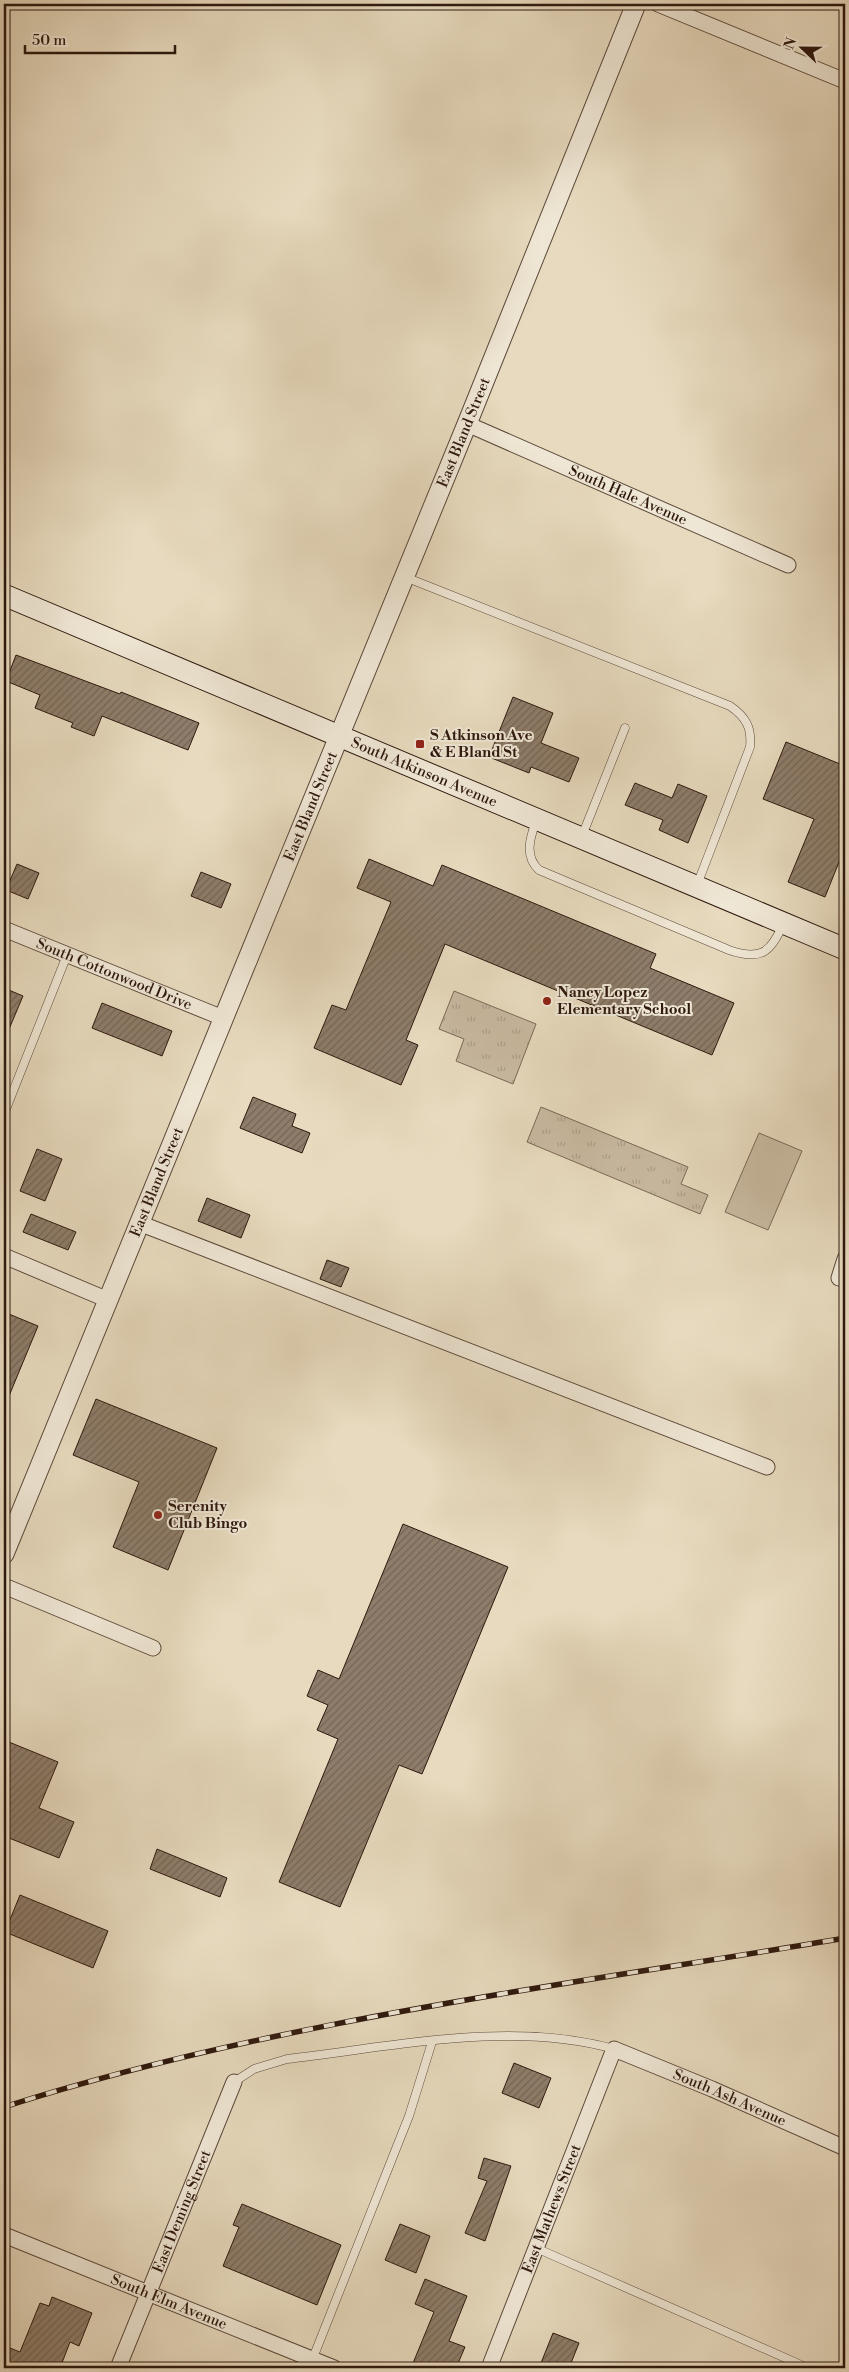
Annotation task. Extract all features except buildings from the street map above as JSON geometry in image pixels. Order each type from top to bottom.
[{"type":"main road","name":"South Atkinson Avenue","points":[[4,595],[845,949]]},
{"type":"street","name":"East Bland Street","points":[[4,1554],[405,577],[636,4]]},
{"type":"street","points":[[658,4],[845,81]]},
{"type":"street","name":"South Hale Avenue","points":[[467,424],[788,566]]},
{"type":"street","name":"South Cottonwood Drive","points":[[4,930],[223,1018]]},
{"type":"street","points":[[139,1223],[767,1467]]},
{"type":"street","points":[[4,1256],[108,1300]]},
{"type":"street","points":[[839,1278],[845,1259]]},
{"type":"street","points":[[4,1586],[153,1648]]},
{"type":"street","name":"South Ash Avenue","points":[[614,2049],[712,2089],[845,2148]]},
{"type":"street","name":"East Mathews Street","points":[[489,2368],[614,2049]]},
{"type":"street","name":"East Deming Street","points":[[118,2368],[234,2082]]},
{"type":"street","name":"South Elm Avenue","points":[[4,2235],[311,2364],[334,2368]]},
{"type":"lane","points":[[405,577],[730,706],[742,714],[751,732],[750,747],[696,886]]},
{"type":"lane","points":[[581,838],[624,728]]},
{"type":"lane","points":[[537,819],[530,836],[529,857],[533,865],[539,870],[575,886],[742,955],[764,952],[772,945],[784,923]]},
{"type":"lane","points":[[4,1114],[67,955]]},
{"type":"lane","points":[[4,1088],[12,1092]]},
{"type":"lane","points":[[234,2082],[243,2074],[265,2064],[287,2059],[494,2036],[529,2036],[579,2041],[614,2049]]},
{"type":"lane","points":[[311,2364],[409,2116],[432,2042]]},
{"type":"lane","points":[[536,2248],[808,2368]]},
{"type":"green space","points":[[454,991],[536,1024],[513,1084],[456,1061],[464,1039],[439,1029]]},
{"type":"green space","points":[[541,1107],[688,1167],[681,1184],[708,1195],[700,1214],[527,1142]]},
{"type":"green space","points":[[759,1133],[802,1151],[768,1230],[725,1212]]},
{"type":"railway","points":[[4,2107],[107,2077],[211,2051],[316,2028],[421,2008],[845,1938]]},
{"type":"place","name":"S Atkinson Ave & E Bland St","points":[[420,744]]},
{"type":"place","name":"Nancy Lopez Elementary School","points":[[547,1001]]},
{"type":"place","name":"Serenity Club Bingo","points":[[158,1515]]}]
